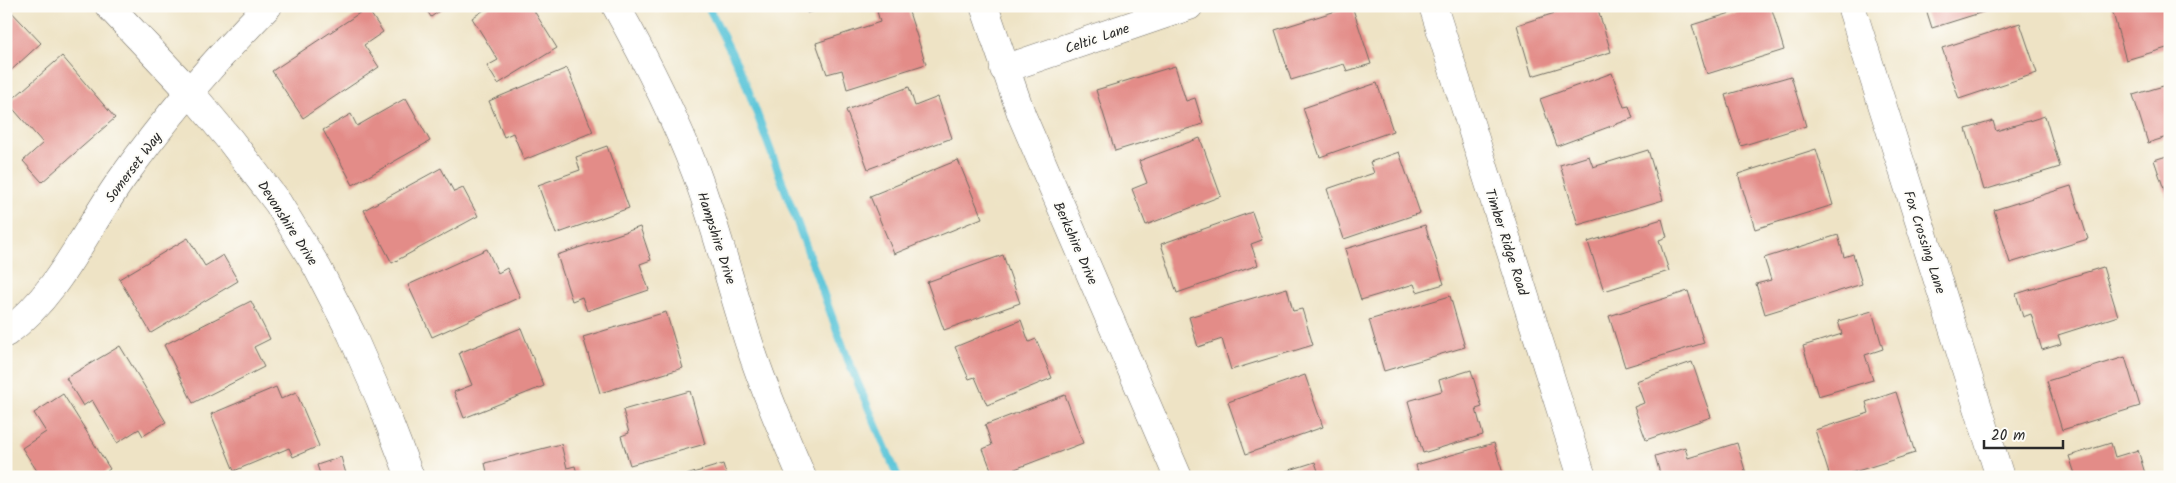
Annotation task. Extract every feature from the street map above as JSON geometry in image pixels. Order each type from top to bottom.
[{"type":"street","name":"Devonshire Drive","points":[[109,6],[190,92],[230,140],[278,203],[317,267],[362,357],[410,477]]},
{"type":"street","name":"Somerset Way","points":[[6,333],[40,304],[57,282],[121,179],[190,92],[231,44],[268,6]]},
{"type":"street","name":"Hampshire Drive","points":[[616,6],[671,112],[693,165],[723,254],[749,344],[779,424],[802,477]]},
{"type":"street","name":"Berkshire Drive","points":[[984,6],[1004,69],[1041,162],[1178,477]]},
{"type":"street","name":"Celtic Lane","points":[[1004,69],[1189,6]]},
{"type":"street","name":"Timber Ridge Road","points":[[1433,6],[1582,477]]},
{"type":"street","name":"Fox Crossing Lane","points":[[1851,6],[2000,477]]},
{"type":"building","points":[[6,6],[41,43],[6,75]]},
{"type":"building","points":[[424,6],[446,6],[431,17]]},
{"type":"building","points":[[490,6],[531,6],[557,48],[498,84],[487,66],[498,60],[472,18]]},
{"type":"building","points":[[805,6],[827,6],[828,7],[807,13]]},
{"type":"building","points":[[891,6],[907,6],[926,64],[847,89],[842,70],[827,74],[816,43],[880,22],[877,11]]},
{"type":"building","points":[[1352,6],[1371,64],[1347,71],[1344,64],[1291,80],[1275,30]]},
{"type":"building","points":[[1577,6],[1597,6],[1611,52],[1532,76],[1517,25]]},
{"type":"building","points":[[1736,6],[1771,6],[1784,50],[1707,74],[1692,25],[1737,11]]},
{"type":"building","points":[[1925,6],[1999,6],[1999,7],[1932,28]]},
{"type":"building","points":[[2111,6],[2170,6],[2170,47],[2126,60]]},
{"type":"building","points":[[367,8],[383,32],[364,45],[379,67],[303,118],[272,71]]},
{"type":"building","points":[[2020,23],[2037,73],[1959,99],[1942,48]]},
{"type":"building","points":[[62,56],[115,118],[42,182],[23,161],[43,143],[8,103]]},
{"type":"building","points":[[1175,66],[1186,101],[1195,98],[1203,124],[1115,151],[1096,90]]},
{"type":"building","points":[[567,68],[593,132],[524,160],[513,133],[504,137],[489,101]]},
{"type":"building","points":[[1612,73],[1624,107],[1629,106],[1633,118],[1557,146],[1540,99]]},
{"type":"building","points":[[1791,76],[1806,126],[1741,146],[1725,95]]},
{"type":"building","points":[[1377,83],[1393,131],[1320,157],[1303,108]]},
{"type":"building","points":[[2170,84],[2170,136],[2148,143],[2133,95]]},
{"type":"building","points":[[909,87],[915,106],[938,97],[952,138],[868,169],[846,110]]},
{"type":"building","points":[[406,98],[430,141],[353,185],[323,130],[351,114],[357,126]]},
{"type":"building","points":[[2045,116],[2060,167],[1984,190],[1966,129],[1993,121],[1996,131]]},
{"type":"building","points":[[1200,138],[1221,196],[1146,225],[1132,189],[1147,183],[1139,161]]},
{"type":"building","points":[[607,146],[629,208],[556,234],[538,185],[580,170],[576,157]]},
{"type":"building","points":[[1816,149],[1833,205],[1755,229],[1738,174]]},
{"type":"building","points":[[1648,150],[1663,200],[1578,225],[1560,165],[1589,156],[1593,167]]},
{"type":"building","points":[[1399,152],[1420,213],[1344,239],[1327,189],[1374,173],[1370,162]]},
{"type":"building","points":[[2170,155],[2170,204],[2169,204],[2154,160]]},
{"type":"building","points":[[958,160],[982,218],[894,254],[870,196]]},
{"type":"building","points":[[441,168],[454,192],[463,188],[478,216],[392,263],[364,210]]},
{"type":"building","points":[[2071,186],[2088,239],[2010,263],[1994,210]]},
{"type":"building","points":[[1252,212],[1262,240],[1251,244],[1258,265],[1177,293],[1161,244]]},
{"type":"building","points":[[1662,219],[1667,237],[1659,240],[1669,271],[1604,291],[1588,242]]},
{"type":"building","points":[[1425,225],[1444,284],[1417,292],[1414,284],[1361,300],[1345,249]]},
{"type":"building","points":[[640,227],[651,260],[640,264],[649,290],[587,311],[582,297],[572,301],[557,255]]},
{"type":"building","points":[[1838,235],[1844,257],[1853,254],[1862,284],[1765,314],[1756,284],[1771,280],[1764,258]]},
{"type":"building","points":[[188,238],[205,266],[223,255],[238,281],[151,333],[119,279]]},
{"type":"building","points":[[487,249],[498,273],[507,268],[520,297],[432,337],[408,285]]},
{"type":"building","points":[[1003,255],[1020,303],[944,330],[927,282]]},
{"type":"building","points":[[2103,267],[2118,316],[2058,335],[2061,344],[2042,350],[2031,314],[2023,317],[2016,294]]},
{"type":"building","points":[[1287,288],[1293,311],[1302,309],[1313,345],[1231,370],[1222,339],[1198,347],[1189,317]]},
{"type":"building","points":[[1688,291],[1704,343],[1625,367],[1609,316]]},
{"type":"building","points":[[1450,296],[1465,347],[1384,371],[1369,320]]},
{"type":"building","points":[[251,301],[270,339],[254,347],[264,367],[193,403],[164,345]]},
{"type":"building","points":[[1872,311],[1883,349],[1865,355],[1873,380],[1818,396],[1803,346],[1842,334],[1838,321]]},
{"type":"building","points":[[666,312],[683,368],[600,393],[583,337]]},
{"type":"building","points":[[1021,320],[1029,342],[1036,339],[1052,378],[987,405],[975,377],[969,379],[955,347]]},
{"type":"building","points":[[521,328],[544,386],[464,418],[454,392],[472,385],[459,353]]},
{"type":"building","points":[[120,346],[166,422],[143,436],[139,429],[117,443],[92,400],[83,406],[66,378]]},
{"type":"building","points":[[2125,357],[2140,406],[2062,430],[2047,381]]},
{"type":"building","points":[[1692,362],[1711,417],[1646,440],[1634,407],[1644,403],[1636,381]]},
{"type":"building","points":[[1471,370],[1482,407],[1476,409],[1483,435],[1423,453],[1408,401],[1442,391],[1439,380]]},
{"type":"building","points":[[1305,375],[1323,427],[1246,454],[1228,402]]},
{"type":"building","points":[[276,387],[281,399],[296,392],[319,446],[293,457],[289,448],[234,471],[211,414]]},
{"type":"building","points":[[690,391],[705,444],[630,465],[621,436],[629,433],[623,410]]},
{"type":"building","points":[[1896,392],[1915,453],[1838,477],[1830,477],[1815,430],[1869,413],[1866,402]]},
{"type":"building","points":[[63,394],[110,469],[99,477],[41,477],[22,448],[46,432],[34,413]]},
{"type":"building","points":[[1065,395],[1083,443],[994,477],[983,449],[992,445],[985,425]]},
{"type":"building","points":[[1494,443],[1504,477],[1419,477],[1416,465]]},
{"type":"building","points":[[1737,443],[1747,477],[1661,477],[1655,456],[1685,447],[1688,458]]},
{"type":"building","points":[[2111,443],[2115,457],[2138,450],[2146,477],[2076,477],[2069,456]]},
{"type":"building","points":[[561,444],[567,468],[575,466],[578,477],[488,477],[485,463]]},
{"type":"building","points":[[341,457],[347,477],[321,477],[317,465]]},
{"type":"building","points":[[1315,462],[1320,477],[1271,477],[1271,476]]},
{"type":"building","points":[[723,464],[727,477],[683,476]]},
{"type":"waterway","points":[[708,6],[743,76],[848,360],[898,477]]}]
